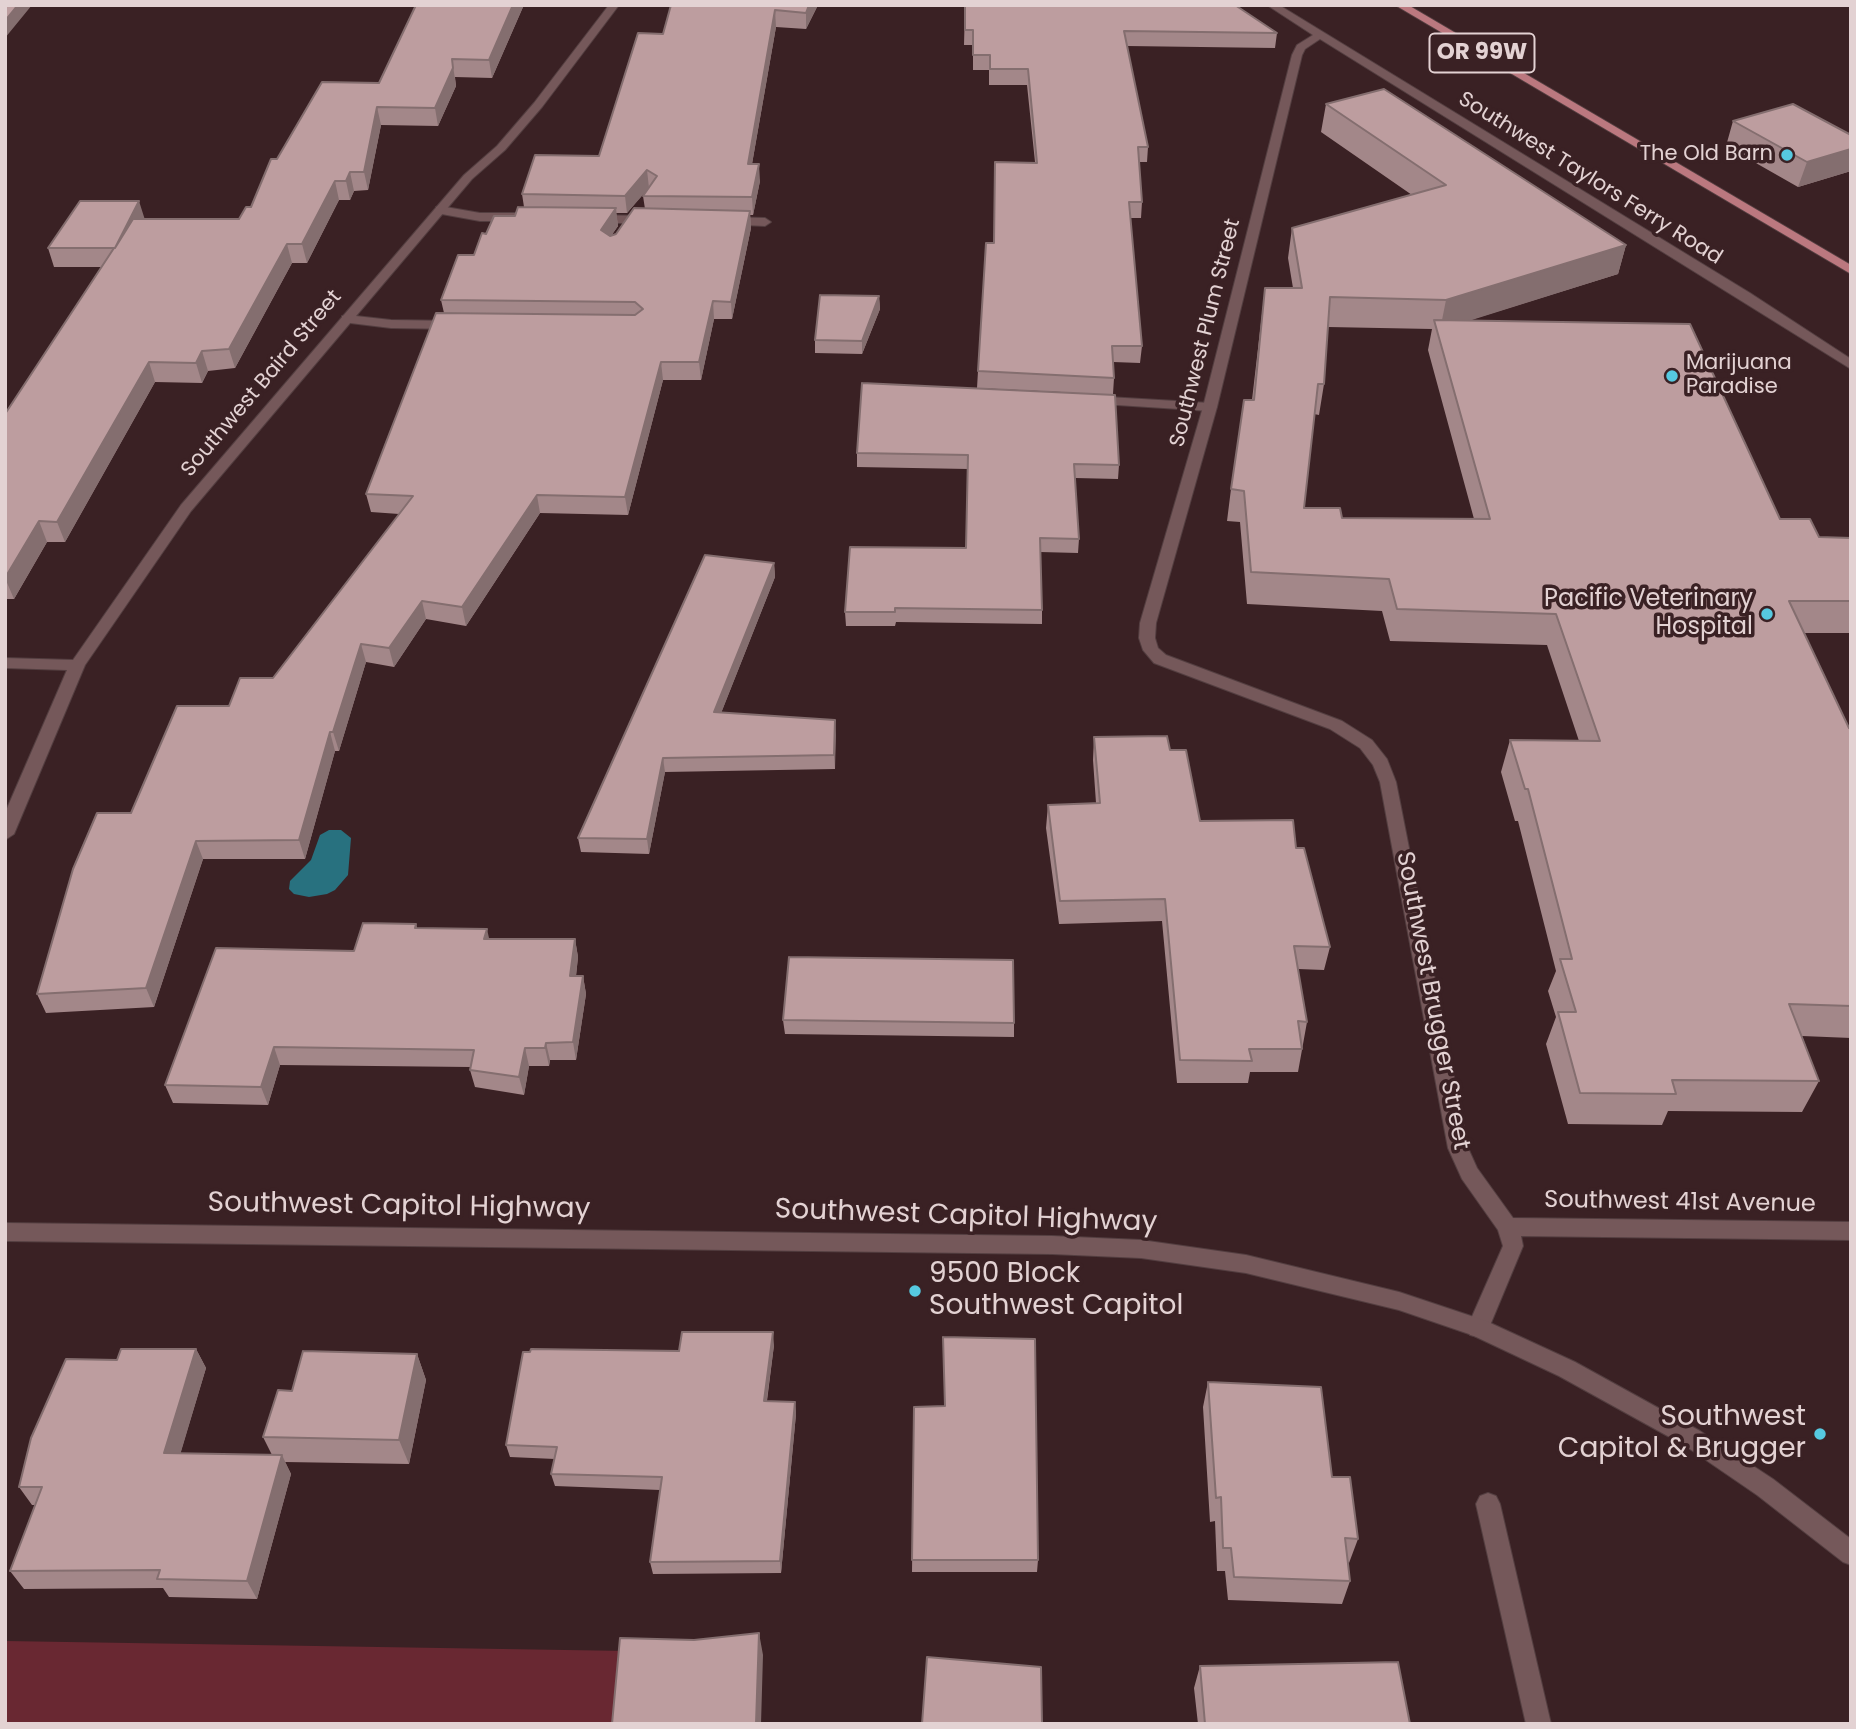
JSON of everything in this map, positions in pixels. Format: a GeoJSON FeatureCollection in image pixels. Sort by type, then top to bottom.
{"type":"FeatureCollection","features":[{"type":"Feature","properties":{"kind":"main road","name":"OR 99W"},"geometry":{"type":"LineString","coordinates":[[1400,5],[1851,270]]}},
{"type":"Feature","properties":{"kind":"street","name":"Southwest Baird Street"},"geometry":{"type":"LineString","coordinates":[[5,834],[77,665],[187,508],[468,177],[501,148],[614,5]]}},
{"type":"Feature","properties":{"kind":"street","name":"Southwest Taylors Ferry Road"},"geometry":{"type":"LineString","coordinates":[[1272,5],[1746,296],[1851,365]]}},
{"type":"Feature","properties":{"kind":"street","name":"Southwest Plum Street"},"geometry":{"type":"LineString","coordinates":[[1320,35],[1301,47],[1297,55],[1210,407],[1148,623],[1147,638],[1151,650],[1160,659],[1336,725],[1366,744]]}},
{"type":"Feature","properties":{"kind":"street"},"geometry":{"type":"LineString","coordinates":[[629,224],[644,203]]}},
{"type":"Feature","properties":{"kind":"street"},"geometry":{"type":"LineString","coordinates":[[440,210],[480,217],[536,218]]}},
{"type":"Feature","properties":{"kind":"street"},"geometry":{"type":"LineString","coordinates":[[577,219],[629,224],[666,220]]}},
{"type":"Feature","properties":{"kind":"street"},"geometry":{"type":"LineString","coordinates":[[709,221],[765,222]]}},
{"type":"Feature","properties":{"kind":"street"},"geometry":{"type":"LineString","coordinates":[[347,319],[391,324],[474,325]]}},
{"type":"Feature","properties":{"kind":"street"},"geometry":{"type":"LineString","coordinates":[[1076,399],[1210,407]]}},
{"type":"Feature","properties":{"kind":"street"},"geometry":{"type":"LineString","coordinates":[[5,663],[77,665]]}},
{"type":"Feature","properties":{"kind":"street","name":"Southwest Brugger Street"},"geometry":{"type":"LineString","coordinates":[[1366,744],[1381,763],[1388,782],[1458,1148],[1469,1173],[1508,1227]]}},
{"type":"Feature","properties":{"kind":"street"},"geometry":{"type":"LineString","coordinates":[[1478,1328],[1513,1246],[1508,1227]]}},
{"type":"Feature","properties":{"kind":"street","name":"Southwest 41st Avenue"},"geometry":{"type":"LineString","coordinates":[[1508,1227],[1851,1231]]}},
{"type":"Feature","properties":{"kind":"street","name":"Southwest Capitol Highway"},"geometry":{"type":"LineString","coordinates":[[5,1232],[930,1243],[1141,1249],[1292,1273],[1399,1301],[1478,1328],[1567,1369],[1692,1438],[1765,1487],[1851,1554]]}},
{"type":"Feature","properties":{"kind":"street"},"geometry":{"type":"LineString","coordinates":[[1488,1504],[1539,1724]]}},
{"type":"Feature","properties":{"kind":"shaded area"},"geometry":{"type":"Polygon","coordinates":[[[5,1641],[628,1651],[618,1724],[5,1724],[5,1641]]]}},
{"type":"Feature","properties":{"kind":"water"},"geometry":{"type":"Polygon","coordinates":[[[329,830],[341,830],[351,838],[348,875],[335,890],[327,894],[309,897],[294,894],[289,889],[290,881],[311,860],[320,835],[329,830]]]}},
{"type":"Feature","properties":{"kind":"building"},"geometry":{"type":"Polygon","coordinates":[[[5,5],[18,5],[5,21],[5,5]]]}},
{"type":"Feature","properties":{"kind":"building"},"geometry":{"type":"Polygon","coordinates":[[[416,5],[513,5],[489,60],[452,59],[453,68],[435,108],[377,107],[364,172],[350,172],[346,181],[335,181],[302,244],[287,244],[229,349],[202,351],[196,363],[149,362],[57,522],[39,521],[5,578],[5,414],[114,248],[48,248],[80,201],[139,201],[115,248],[133,219],[239,219],[246,207],[251,207],[271,159],[277,159],[322,82],[379,83],[416,5]]]}},
{"type":"Feature","properties":{"kind":"building"},"geometry":{"type":"Polygon","coordinates":[[[671,5],[809,5],[806,13],[775,10],[748,164],[759,164],[752,197],[643,196],[657,176],[647,170],[625,196],[522,194],[535,155],[599,156],[638,33],[663,34],[671,5]]]}},
{"type":"Feature","properties":{"kind":"building"},"geometry":{"type":"Polygon","coordinates":[[[965,5],[1235,5],[1277,33],[1124,31],[1148,147],[1138,147],[1142,202],[1129,202],[1142,346],[1112,346],[1114,378],[978,371],[986,243],[994,243],[995,162],[1037,163],[1028,69],[990,69],[990,55],[973,55],[973,30],[965,30],[965,5]]]}},
{"type":"Feature","properties":{"kind":"building"},"geometry":{"type":"Polygon","coordinates":[[[1384,89],[1626,245],[1446,300],[1330,297],[1324,384],[1318,384],[1304,508],[1340,508],[1342,518],[1490,519],[1434,320],[1690,324],[1780,519],[1810,519],[1819,537],[1851,538],[1851,601],[1789,601],[1851,728],[1851,1006],[1789,1004],[1819,1081],[1672,1080],[1676,1094],[1580,1093],[1558,1012],[1576,1012],[1560,959],[1572,959],[1528,789],[1525,789],[1510,740],[1600,741],[1556,614],[1397,609],[1389,579],[1251,572],[1244,491],[1231,489],[1244,400],[1254,400],[1265,288],[1302,288],[1292,228],[1446,185],[1326,104],[1384,89]]]}},
{"type":"Feature","properties":{"kind":"building"},"geometry":{"type":"Polygon","coordinates":[[[1793,104],[1851,135],[1851,149],[1807,162],[1733,121],[1793,104]]]}},
{"type":"Feature","properties":{"kind":"building"},"geometry":{"type":"Polygon","coordinates":[[[518,207],[616,208],[601,230],[610,236],[616,234],[634,208],[750,211],[731,302],[713,301],[699,362],[661,362],[625,497],[537,495],[462,607],[422,601],[389,648],[361,644],[333,732],[330,732],[299,840],[196,841],[146,988],[37,994],[73,869],[97,813],[131,813],[177,706],[229,706],[240,678],[273,678],[413,496],[366,494],[436,313],[635,315],[643,309],[635,302],[441,300],[458,255],[474,255],[482,233],[486,234],[494,216],[515,216],[518,207]]]}},
{"type":"Feature","properties":{"kind":"building"},"geometry":{"type":"Polygon","coordinates":[[[820,295],[879,296],[862,341],[815,340],[820,295]]]}},
{"type":"Feature","properties":{"kind":"building"},"geometry":{"type":"Polygon","coordinates":[[[862,383],[1115,395],[1119,465],[1074,464],[1079,539],[1040,538],[1042,610],[895,608],[895,612],[845,612],[850,547],[966,548],[968,455],[857,453],[862,383]]]}},
{"type":"Feature","properties":{"kind":"building"},"geometry":{"type":"Polygon","coordinates":[[[705,555],[774,563],[714,712],[835,720],[834,755],[663,758],[647,839],[578,838],[705,555]]]}},
{"type":"Feature","properties":{"kind":"building"},"geometry":{"type":"Polygon","coordinates":[[[1167,736],[1170,750],[1186,750],[1200,821],[1293,820],[1296,848],[1304,848],[1330,947],[1294,946],[1307,1022],[1298,1021],[1302,1049],[1249,1049],[1252,1061],[1180,1060],[1165,899],[1060,901],[1048,805],[1100,803],[1094,737],[1167,736]]]}},
{"type":"Feature","properties":{"kind":"building"},"geometry":{"type":"Polygon","coordinates":[[[363,923],[416,924],[415,928],[487,929],[484,939],[575,939],[570,976],[583,976],[573,1042],[546,1043],[545,1048],[525,1048],[519,1077],[470,1070],[474,1050],[274,1047],[261,1087],[165,1085],[216,948],[354,951],[363,923]]]}},
{"type":"Feature","properties":{"kind":"building"},"geometry":{"type":"Polygon","coordinates":[[[789,957],[1013,960],[1014,1023],[783,1020],[789,957]]]}},
{"type":"Feature","properties":{"kind":"building"},"geometry":{"type":"Polygon","coordinates":[[[682,1332],[773,1332],[764,1401],[795,1402],[780,1561],[650,1562],[662,1477],[551,1474],[557,1447],[506,1445],[523,1352],[530,1352],[531,1349],[679,1351],[682,1332]]]}},
{"type":"Feature","properties":{"kind":"building"},"geometry":{"type":"Polygon","coordinates":[[[943,1337],[1035,1339],[1038,1560],[912,1560],[914,1407],[945,1406],[943,1337]]]}},
{"type":"Feature","properties":{"kind":"building"},"geometry":{"type":"Polygon","coordinates":[[[121,1349],[196,1349],[164,1453],[282,1455],[247,1581],[157,1579],[160,1570],[10,1571],[42,1487],[19,1487],[31,1438],[66,1359],[117,1360],[121,1349]]]}},
{"type":"Feature","properties":{"kind":"building"},"geometry":{"type":"Polygon","coordinates":[[[303,1351],[417,1354],[399,1440],[263,1437],[278,1390],[292,1391],[303,1351]]]}},
{"type":"Feature","properties":{"kind":"building"},"geometry":{"type":"Polygon","coordinates":[[[1208,1382],[1321,1387],[1332,1477],[1350,1477],[1358,1539],[1345,1538],[1350,1581],[1234,1577],[1231,1548],[1223,1548],[1221,1497],[1216,1498],[1208,1382]]]}},
{"type":"Feature","properties":{"kind":"building"},"geometry":{"type":"Polygon","coordinates":[[[759,1633],[756,1724],[612,1724],[620,1638],[694,1640],[759,1633]]]}},
{"type":"Feature","properties":{"kind":"building"},"geometry":{"type":"Polygon","coordinates":[[[927,1657],[1041,1667],[1042,1724],[922,1724],[927,1657]]]}},
{"type":"Feature","properties":{"kind":"building"},"geometry":{"type":"Polygon","coordinates":[[[1398,1662],[1410,1724],[1205,1724],[1200,1666],[1398,1662]]]}},
{"type":"Feature","properties":{"kind":"place","name":"The Old Barn"},"geometry":{"type":"Point","coordinates":[1787,155]}},
{"type":"Feature","properties":{"kind":"place","name":"Marijuana Paradise"},"geometry":{"type":"Point","coordinates":[1672,376]}},
{"type":"Feature","properties":{"kind":"place","name":"Pacific Veterinary Hospital"},"geometry":{"type":"Point","coordinates":[1767,614]}},
{"type":"Feature","properties":{"kind":"place","name":"9500 Block Southwest Capitol"},"geometry":{"type":"Point","coordinates":[915,1291]}},
{"type":"Feature","properties":{"kind":"place","name":"Southwest Capitol & Brugger"},"geometry":{"type":"Point","coordinates":[1820,1434]}}]}
